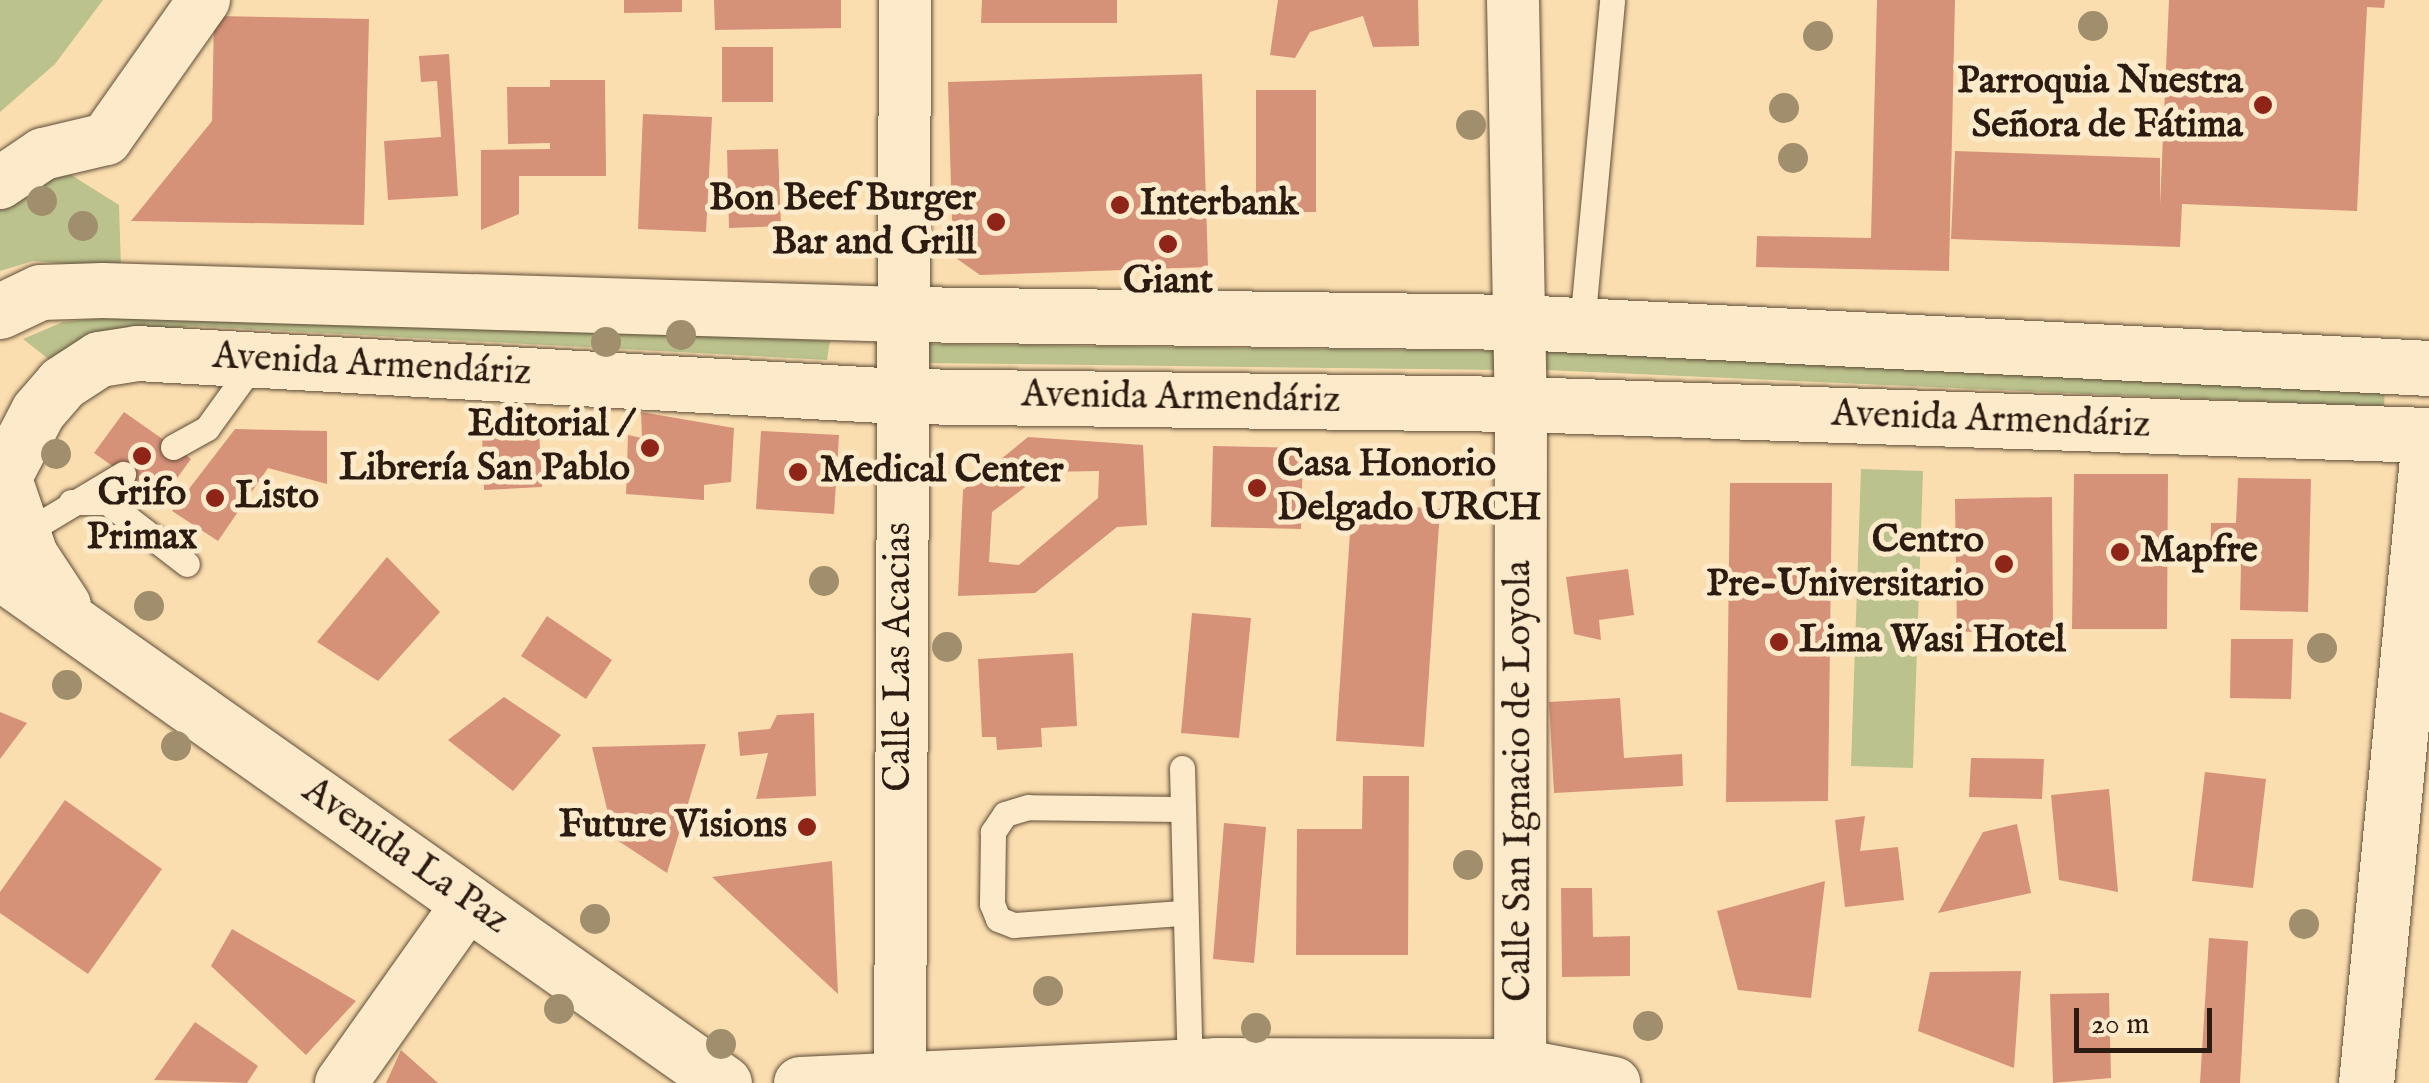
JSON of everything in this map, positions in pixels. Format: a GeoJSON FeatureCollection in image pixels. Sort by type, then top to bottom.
{"type":"FeatureCollection","features":[{"type":"Feature","properties":{"kind":"main road","name":"Avenida Armendáriz"},"geometry":{"type":"LineString","coordinates":[[0,311],[40,292],[102,290],[902,314],[1518,322],[2429,368]]}},
{"type":"Feature","properties":{"kind":"main road","name":"Avenida Armendáriz"},"geometry":{"type":"LineString","coordinates":[[6,454],[62,382],[116,354],[900,396],[1521,404],[2429,436]]}},
{"type":"Feature","properties":{"kind":"main road"},"geometry":{"type":"LineString","coordinates":[[2366,1083],[2429,436]]}},
{"type":"Feature","properties":{"kind":"main road","name":"Avenida La Paz"},"geometry":{"type":"LineString","coordinates":[[6,454],[10,553],[41,574],[85,630],[724,1083]]}},
{"type":"Feature","properties":{"kind":"street"},"geometry":{"type":"LineString","coordinates":[[0,183],[44,154],[106,139],[204,0]]}},
{"type":"Feature","properties":{"kind":"street","name":"Calle Las Acacias"},"geometry":{"type":"LineString","coordinates":[[900,1074],[900,396],[905,0]]}},
{"type":"Feature","properties":{"kind":"street","name":"Calle San Ignacio de Loyola"},"geometry":{"type":"LineString","coordinates":[[1513,0],[1521,404],[1520,1074]]}},
{"type":"Feature","properties":{"kind":"street"},"geometry":{"type":"LineString","coordinates":[[341,1083],[469,902]]}},
{"type":"Feature","properties":{"kind":"street"},"geometry":{"type":"LineString","coordinates":[[800,1083],[900,1074],[1190,1065],[1520,1074],[1614,1083]]}},
{"type":"Feature","properties":{"kind":"lane"},"geometry":{"type":"LineString","coordinates":[[1582,325],[1612,0]]}},
{"type":"Feature","properties":{"kind":"lane"},"geometry":{"type":"LineString","coordinates":[[173,446],[207,428],[258,359]]}},
{"type":"Feature","properties":{"kind":"lane"},"geometry":{"type":"LineString","coordinates":[[10,553],[71,502],[123,474]]}},
{"type":"Feature","properties":{"kind":"lane"},"geometry":{"type":"LineString","coordinates":[[71,502],[107,502],[187,564]]}},
{"type":"Feature","properties":{"kind":"lane"},"geometry":{"type":"LineString","coordinates":[[1182,768],[1190,1065]]}},
{"type":"Feature","properties":{"kind":"lane"},"geometry":{"type":"LineString","coordinates":[[1181,809],[1028,807],[1006,814],[993,832],[992,904],[998,919],[1014,925],[1184,913]]}},
{"type":"Feature","properties":{"kind":"green space"},"geometry":{"type":"Polygon","coordinates":[[[0,0],[103,0],[55,64],[0,112],[0,0]]]}},
{"type":"Feature","properties":{"kind":"green space"},"geometry":{"type":"Polygon","coordinates":[[[68,173],[119,205],[121,268],[33,261],[0,271],[0,201],[15,186],[68,173]]]}},
{"type":"Feature","properties":{"kind":"green space"},"geometry":{"type":"Polygon","coordinates":[[[214,307],[830,341],[827,360],[193,326],[98,335],[51,361],[23,339],[63,322],[214,307]]]}},
{"type":"Feature","properties":{"kind":"green space"},"geometry":{"type":"Polygon","coordinates":[[[925,344],[1505,351],[1505,370],[925,363],[925,344]]]}},
{"type":"Feature","properties":{"kind":"green space"},"geometry":{"type":"Polygon","coordinates":[[[1547,349],[2385,387],[2384,407],[1546,370],[1547,349]]]}},
{"type":"Feature","properties":{"kind":"green space"},"geometry":{"type":"Polygon","coordinates":[[[1861,469],[1923,471],[1913,768],[1851,766],[1861,469]]]}},
{"type":"Feature","properties":{"kind":"building"},"geometry":{"type":"Polygon","coordinates":[[[624,0],[682,0],[682,12],[624,13],[624,0]]]}},
{"type":"Feature","properties":{"kind":"building"},"geometry":{"type":"Polygon","coordinates":[[[714,0],[841,0],[841,28],[715,30],[714,0]]]}},
{"type":"Feature","properties":{"kind":"building"},"geometry":{"type":"Polygon","coordinates":[[[982,0],[1117,0],[1117,23],[981,23],[982,0]]]}},
{"type":"Feature","properties":{"kind":"building"},"geometry":{"type":"Polygon","coordinates":[[[1278,0],[1418,0],[1419,46],[1373,47],[1363,16],[1310,32],[1295,58],[1270,55],[1278,0]]]}},
{"type":"Feature","properties":{"kind":"building"},"geometry":{"type":"Polygon","coordinates":[[[1877,0],[1955,0],[1949,271],[1756,267],[1757,236],[1871,238],[1877,0]]]}},
{"type":"Feature","properties":{"kind":"building","name":"Parroquia Nuestra Señora de Fátima"},"geometry":{"type":"Polygon","coordinates":[[[2169,0],[2385,0],[2384,8],[2367,7],[2357,211],[2182,204],[2180,247],[1951,239],[1955,151],[2160,158],[2160,205],[2169,0]]]}},
{"type":"Feature","properties":{"kind":"building"},"geometry":{"type":"Polygon","coordinates":[[[214,16],[369,19],[364,225],[131,221],[212,121],[214,16]]]}},
{"type":"Feature","properties":{"kind":"building"},"geometry":{"type":"Polygon","coordinates":[[[722,47],[773,47],[773,102],[722,102],[722,47]]]}},
{"type":"Feature","properties":{"kind":"building"},"geometry":{"type":"Polygon","coordinates":[[[449,54],[458,196],[388,200],[384,141],[441,137],[437,81],[421,82],[419,56],[449,54]]]}},
{"type":"Feature","properties":{"kind":"building"},"geometry":{"type":"Polygon","coordinates":[[[1202,74],[1208,267],[980,275],[953,256],[948,82],[1202,74]]]}},
{"type":"Feature","properties":{"kind":"building"},"geometry":{"type":"Polygon","coordinates":[[[550,80],[605,80],[606,176],[519,176],[519,214],[481,230],[481,150],[550,149],[550,143],[508,144],[507,87],[550,87],[550,80]]]}},
{"type":"Feature","properties":{"kind":"building"},"geometry":{"type":"Polygon","coordinates":[[[1256,90],[1316,90],[1316,212],[1256,212],[1256,90]]]}},
{"type":"Feature","properties":{"kind":"building"},"geometry":{"type":"Polygon","coordinates":[[[643,114],[712,117],[706,232],[638,229],[643,114]]]}},
{"type":"Feature","properties":{"kind":"building"},"geometry":{"type":"Polygon","coordinates":[[[778,149],[781,226],[729,228],[727,150],[778,149]]]}},
{"type":"Feature","properties":{"kind":"building","name":"Grifo Primax"},"geometry":{"type":"Polygon","coordinates":[[[124,412],[191,459],[161,500],[94,453],[124,412]]]}},
{"type":"Feature","properties":{"kind":"building"},"geometry":{"type":"Polygon","coordinates":[[[641,412],[734,428],[731,482],[704,485],[704,500],[626,494],[628,435],[642,438],[641,412]]]}},
{"type":"Feature","properties":{"kind":"building","name":"Listo"},"geometry":{"type":"Polygon","coordinates":[[[235,429],[327,431],[327,484],[268,468],[218,541],[172,511],[235,429]]]}},
{"type":"Feature","properties":{"kind":"building"},"geometry":{"type":"Polygon","coordinates":[[[539,430],[542,487],[484,490],[482,433],[539,430]]]}},
{"type":"Feature","properties":{"kind":"building","name":"Medical Center"},"geometry":{"type":"Polygon","coordinates":[[[761,431],[839,435],[834,514],[756,509],[761,431]]]}},
{"type":"Feature","properties":{"kind":"building"},"geometry":{"type":"Polygon","coordinates":[[[1028,437],[1143,445],[1147,525],[1117,527],[1035,593],[958,596],[963,490],[1028,437]],[[1099,471],[1045,472],[992,512],[989,562],[1019,565],[1098,498],[1099,471]]]}},
{"type":"Feature","properties":{"kind":"building","name":"Casa Honorio Delgado URCH"},"geometry":{"type":"Polygon","coordinates":[[[1213,446],[1303,448],[1301,529],[1211,527],[1213,446]]]}},
{"type":"Feature","properties":{"kind":"building","name":"Mapfre"},"geometry":{"type":"Polygon","coordinates":[[[2074,474],[2168,474],[2167,629],[2072,629],[2074,474]]]}},
{"type":"Feature","properties":{"kind":"building"},"geometry":{"type":"Polygon","coordinates":[[[2238,478],[2311,479],[2308,612],[2240,610],[2241,565],[2210,564],[2211,523],[2236,523],[2238,478]]]}},
{"type":"Feature","properties":{"kind":"building","name":"Lima Wasi Hotel"},"geometry":{"type":"Polygon","coordinates":[[[1730,483],[1832,483],[1828,801],[1726,802],[1730,483]]]}},
{"type":"Feature","properties":{"kind":"building","name":"Centro Pre-Universitario"},"geometry":{"type":"Polygon","coordinates":[[[2052,497],[2053,630],[1957,632],[1955,499],[2052,497]]]}},
{"type":"Feature","properties":{"kind":"building"},"geometry":{"type":"Polygon","coordinates":[[[1352,503],[1440,509],[1424,747],[1336,741],[1352,503]]]}},
{"type":"Feature","properties":{"kind":"building"},"geometry":{"type":"Polygon","coordinates":[[[387,557],[440,612],[378,681],[317,642],[387,557]]]}},
{"type":"Feature","properties":{"kind":"building"},"geometry":{"type":"Polygon","coordinates":[[[1628,569],[1634,615],[1599,620],[1601,640],[1574,634],[1566,577],[1628,569]]]}},
{"type":"Feature","properties":{"kind":"building"},"geometry":{"type":"Polygon","coordinates":[[[1192,613],[1251,618],[1239,738],[1181,733],[1192,613]]]}},
{"type":"Feature","properties":{"kind":"building"},"geometry":{"type":"Polygon","coordinates":[[[547,616],[612,660],[586,699],[521,656],[547,616]]]}},
{"type":"Feature","properties":{"kind":"building"},"geometry":{"type":"Polygon","coordinates":[[[2231,639],[2293,639],[2291,699],[2230,698],[2231,639]]]}},
{"type":"Feature","properties":{"kind":"building"},"geometry":{"type":"Polygon","coordinates":[[[1073,653],[1077,726],[1041,728],[1042,747],[997,750],[996,737],[982,737],[978,659],[1073,653]]]}},
{"type":"Feature","properties":{"kind":"building"},"geometry":{"type":"Polygon","coordinates":[[[504,697],[561,735],[513,791],[448,740],[504,697]]]}},
{"type":"Feature","properties":{"kind":"building"},"geometry":{"type":"Polygon","coordinates":[[[1620,698],[1624,758],[1682,754],[1683,786],[1554,793],[1549,702],[1620,698]]]}},
{"type":"Feature","properties":{"kind":"building"},"geometry":{"type":"Polygon","coordinates":[[[0,712],[27,723],[0,759],[0,712]]]}},
{"type":"Feature","properties":{"kind":"building"},"geometry":{"type":"Polygon","coordinates":[[[814,713],[816,796],[756,799],[768,753],[740,756],[738,732],[770,729],[777,715],[814,713]]]}},
{"type":"Feature","properties":{"kind":"building"},"geometry":{"type":"Polygon","coordinates":[[[706,744],[667,873],[614,838],[592,747],[706,744]]]}},
{"type":"Feature","properties":{"kind":"building"},"geometry":{"type":"Polygon","coordinates":[[[1971,758],[2044,759],[2042,799],[1969,797],[1971,758]]]}},
{"type":"Feature","properties":{"kind":"building"},"geometry":{"type":"Polygon","coordinates":[[[2205,772],[2266,779],[2253,888],[2192,881],[2205,772]]]}},
{"type":"Feature","properties":{"kind":"building"},"geometry":{"type":"Polygon","coordinates":[[[1363,776],[1409,776],[1408,955],[1296,955],[1297,829],[1362,829],[1363,776]]]}},
{"type":"Feature","properties":{"kind":"building"},"geometry":{"type":"Polygon","coordinates":[[[2109,789],[2118,892],[2059,880],[2051,795],[2109,789]]]}},
{"type":"Feature","properties":{"kind":"building"},"geometry":{"type":"Polygon","coordinates":[[[65,800],[162,869],[88,974],[0,913],[0,892],[65,800]]]}},
{"type":"Feature","properties":{"kind":"building"},"geometry":{"type":"Polygon","coordinates":[[[1865,816],[1860,851],[1898,847],[1904,900],[1845,907],[1835,820],[1865,816]]]}},
{"type":"Feature","properties":{"kind":"building"},"geometry":{"type":"Polygon","coordinates":[[[1224,823],[1266,827],[1254,963],[1213,959],[1224,823]]]}},
{"type":"Feature","properties":{"kind":"building"},"geometry":{"type":"Polygon","coordinates":[[[2017,824],[2031,893],[1938,913],[1983,832],[2017,824]]]}},
{"type":"Feature","properties":{"kind":"building"},"geometry":{"type":"Polygon","coordinates":[[[832,861],[838,994],[712,877],[832,861]]]}},
{"type":"Feature","properties":{"kind":"building"},"geometry":{"type":"Polygon","coordinates":[[[1825,881],[1811,998],[1738,990],[1717,911],[1825,881]]]}},
{"type":"Feature","properties":{"kind":"building"},"geometry":{"type":"Polygon","coordinates":[[[1561,888],[1592,888],[1593,937],[1630,936],[1630,976],[1562,977],[1561,888]]]}},
{"type":"Feature","properties":{"kind":"building"},"geometry":{"type":"Polygon","coordinates":[[[232,929],[356,1001],[306,1055],[211,966],[232,929]]]}},
{"type":"Feature","properties":{"kind":"building"},"geometry":{"type":"Polygon","coordinates":[[[2209,938],[2248,941],[2240,1083],[2200,1083],[2209,938]]]}},
{"type":"Feature","properties":{"kind":"building"},"geometry":{"type":"Polygon","coordinates":[[[2021,971],[2014,1068],[1918,1031],[1930,972],[2021,971]]]}},
{"type":"Feature","properties":{"kind":"building"},"geometry":{"type":"Polygon","coordinates":[[[2109,993],[2111,1078],[2053,1083],[2050,994],[2109,993]]]}},
{"type":"Feature","properties":{"kind":"building"},"geometry":{"type":"Polygon","coordinates":[[[195,1022],[258,1066],[247,1083],[154,1080],[195,1022]]]}},
{"type":"Feature","properties":{"kind":"building"},"geometry":{"type":"Polygon","coordinates":[[[401,1050],[438,1083],[386,1083],[401,1050]]]}},
{"type":"Feature","properties":{"kind":"place","name":"Parroquia Nuestra Señora de Fátima"},"geometry":{"type":"Point","coordinates":[2263,105]}},
{"type":"Feature","properties":{"kind":"place","name":"Interbank"},"geometry":{"type":"Point","coordinates":[1120,205]}},
{"type":"Feature","properties":{"kind":"place","name":"Bon Beef Burger Bar and Grill"},"geometry":{"type":"Point","coordinates":[996,222]}},
{"type":"Feature","properties":{"kind":"place","name":"Giant"},"geometry":{"type":"Point","coordinates":[1168,244]}},
{"type":"Feature","properties":{"kind":"place","name":"Editorial / Librería San Pablo"},"geometry":{"type":"Point","coordinates":[650,448]}},
{"type":"Feature","properties":{"kind":"place","name":"Grifo Primax"},"geometry":{"type":"Point","coordinates":[142,456]}},
{"type":"Feature","properties":{"kind":"place","name":"Medical Center"},"geometry":{"type":"Point","coordinates":[798,472]}},
{"type":"Feature","properties":{"kind":"place","name":"Casa Honorio Delgado URCH"},"geometry":{"type":"Point","coordinates":[1257,488]}},
{"type":"Feature","properties":{"kind":"place","name":"Listo"},"geometry":{"type":"Point","coordinates":[215,498]}},
{"type":"Feature","properties":{"kind":"place","name":"Mapfre"},"geometry":{"type":"Point","coordinates":[2120,552]}},
{"type":"Feature","properties":{"kind":"place","name":"Centro Pre-Universitario"},"geometry":{"type":"Point","coordinates":[2004,564]}},
{"type":"Feature","properties":{"kind":"place","name":"Lima Wasi Hotel"},"geometry":{"type":"Point","coordinates":[1779,642]}},
{"type":"Feature","properties":{"kind":"place","name":"Future Visions"},"geometry":{"type":"Point","coordinates":[807,827]}}]}
